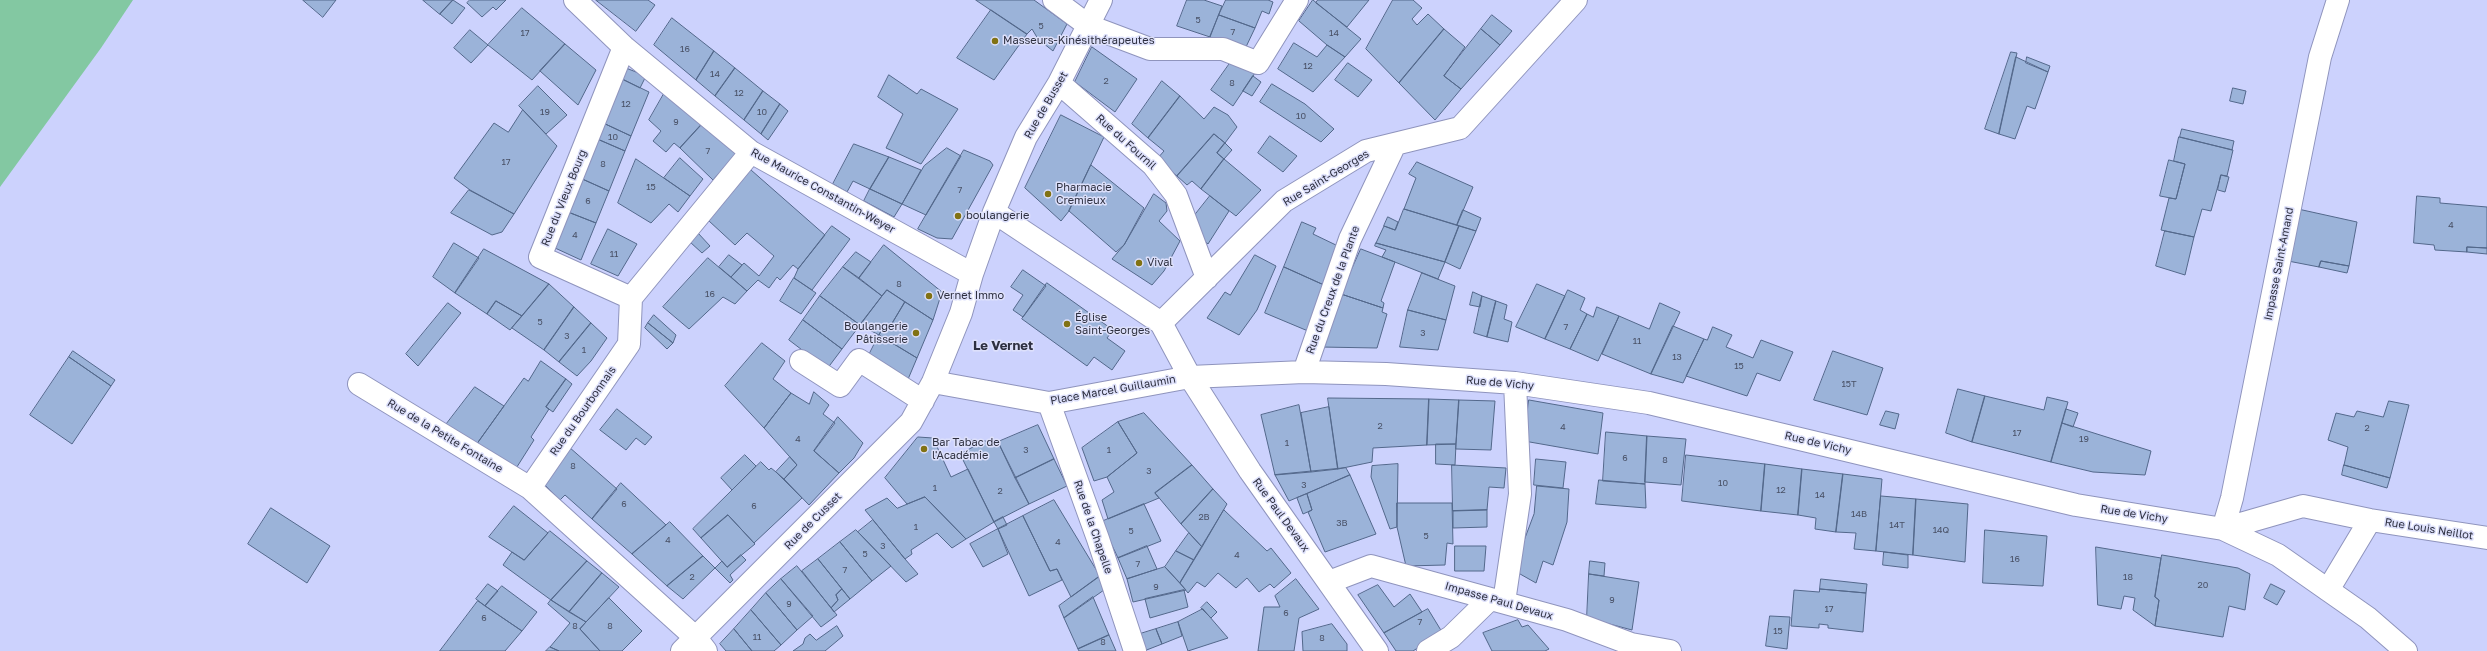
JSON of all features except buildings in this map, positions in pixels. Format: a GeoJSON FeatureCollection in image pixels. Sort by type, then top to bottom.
{"type":"FeatureCollection","features":[{"type":"Feature","properties":{"kind":"street","name":"Rue Maurice Constantin-Weyer"},"geometry":{"type":"LineString","coordinates":[[575,0],[624,48],[751,152],[972,274]]}},
{"type":"Feature","properties":{"kind":"street"},"geometry":{"type":"LineString","coordinates":[[1054,0],[1089,26],[1150,49],[1223,49],[1258,63],[1297,0]]}},
{"type":"Feature","properties":{"kind":"street","name":"Rue de Busset"},"geometry":{"type":"LineString","coordinates":[[994,212],[1026,137],[1059,83],[1101,0]]}},
{"type":"Feature","properties":{"kind":"street","name":"Rue Saint-Georges"},"geometry":{"type":"LineString","coordinates":[[1161,323],[1284,201],[1366,151],[1460,128],[1576,0]]}},
{"type":"Feature","properties":{"kind":"street","name":"Impasse Saint-Amand"},"geometry":{"type":"LineString","coordinates":[[2223,529],[2232,498],[2320,57],[2338,0]]}},
{"type":"Feature","properties":{"kind":"street","name":"Rue du Vieux Bourg"},"geometry":{"type":"LineString","coordinates":[[624,48],[540,257],[631,298]]}},
{"type":"Feature","properties":{"kind":"street","name":"Rue du Fournil"},"geometry":{"type":"LineString","coordinates":[[1059,83],[1153,165],[1176,195],[1207,278]]}},
{"type":"Feature","properties":{"kind":"street","name":"Rue du Creux de la Plante"},"geometry":{"type":"LineString","coordinates":[[1304,372],[1350,239],[1395,144]]}},
{"type":"Feature","properties":{"kind":"street"},"geometry":{"type":"LineString","coordinates":[[631,298],[751,152]]}},
{"type":"Feature","properties":{"kind":"street"},"geometry":{"type":"LineString","coordinates":[[933,382],[961,313],[972,274],[994,212]]}},
{"type":"Feature","properties":{"kind":"street","name":"Place Marcel Guillaumin"},"geometry":{"type":"LineString","coordinates":[[933,382],[1049,403],[1190,377],[1161,323],[994,212]]}},
{"type":"Feature","properties":{"kind":"street","name":"Rue du Bourbonnais"},"geometry":{"type":"LineString","coordinates":[[530,488],[629,344],[631,298]]}},
{"type":"Feature","properties":{"kind":"street"},"geometry":{"type":"LineString","coordinates":[[801,361],[840,386],[859,360],[923,401]]}},
{"type":"Feature","properties":{"kind":"street","name":"Rue de Vichy"},"geometry":{"type":"LineString","coordinates":[[1190,377],[1304,372],[1386,374],[1515,383],[1649,403],[2076,505],[2223,529],[2278,555],[2368,618],[2406,651]]}},
{"type":"Feature","properties":{"kind":"street","name":"Rue Paul Devaux"},"geometry":{"type":"LineString","coordinates":[[1190,377],[1250,471],[1377,651]]}},
{"type":"Feature","properties":{"kind":"street","name":"Rue de Cusset"},"geometry":{"type":"LineString","coordinates":[[695,647],[911,422],[933,382]]}},
{"type":"Feature","properties":{"kind":"street"},"geometry":{"type":"LineString","coordinates":[[1428,651],[1451,637],[1497,600],[1520,494],[1515,383]]}},
{"type":"Feature","properties":{"kind":"street","name":"Rue de la Petite Fontaine"},"geometry":{"type":"LineString","coordinates":[[359,384],[530,488]]}},
{"type":"Feature","properties":{"kind":"street","name":"Rue de la Chapelle"},"geometry":{"type":"LineString","coordinates":[[1049,403],[1098,539],[1135,651]]}},
{"type":"Feature","properties":{"kind":"street"},"geometry":{"type":"LineString","coordinates":[[530,488],[695,647]]}},
{"type":"Feature","properties":{"kind":"street","name":"Rue Louis Neillot"},"geometry":{"type":"LineString","coordinates":[[2223,529],[2303,506],[2370,520],[2487,538]]}},
{"type":"Feature","properties":{"kind":"street","name":"Rue Louis Neillot"},"geometry":{"type":"LineString","coordinates":[[2328,590],[2370,520]]}},
{"type":"Feature","properties":{"kind":"street","name":"Impasse Paul Devaux"},"geometry":{"type":"LineString","coordinates":[[1329,582],[1371,566],[1567,620],[1627,648],[1670,651]]}},
{"type":"Feature","properties":{"kind":"green space"},"geometry":{"type":"Polygon","coordinates":[[[0,0],[133,0],[101,48],[0,187],[0,0]]]}},
{"type":"Feature","properties":{"kind":"place","name":"Masseurs-Kinésithérapeutes"},"geometry":{"type":"Point","coordinates":[995,41]}},
{"type":"Feature","properties":{"kind":"place","name":"Pharmacie Cremieux"},"geometry":{"type":"Point","coordinates":[1048,194]}},
{"type":"Feature","properties":{"kind":"place","name":"boulangerie"},"geometry":{"type":"Point","coordinates":[958,216]}},
{"type":"Feature","properties":{"kind":"place","name":"Vival"},"geometry":{"type":"Point","coordinates":[1139,263]}},
{"type":"Feature","properties":{"kind":"place","name":"Vernet Immo"},"geometry":{"type":"Point","coordinates":[929,296]}},
{"type":"Feature","properties":{"kind":"place","name":"Église Saint-Georges"},"geometry":{"type":"Point","coordinates":[1067,324]}},
{"type":"Feature","properties":{"kind":"place","name":"Boulangerie Pâtisserie"},"geometry":{"type":"Point","coordinates":[916,333]}},
{"type":"Feature","properties":{"kind":"place","name":"Bar Tabac de l'Académie"},"geometry":{"type":"Point","coordinates":[924,449]}},
{"type":"Feature","properties":{"kind":"district","name":"Le Vernet"},"geometry":{"type":"Point","coordinates":[1003,346]}}]}
